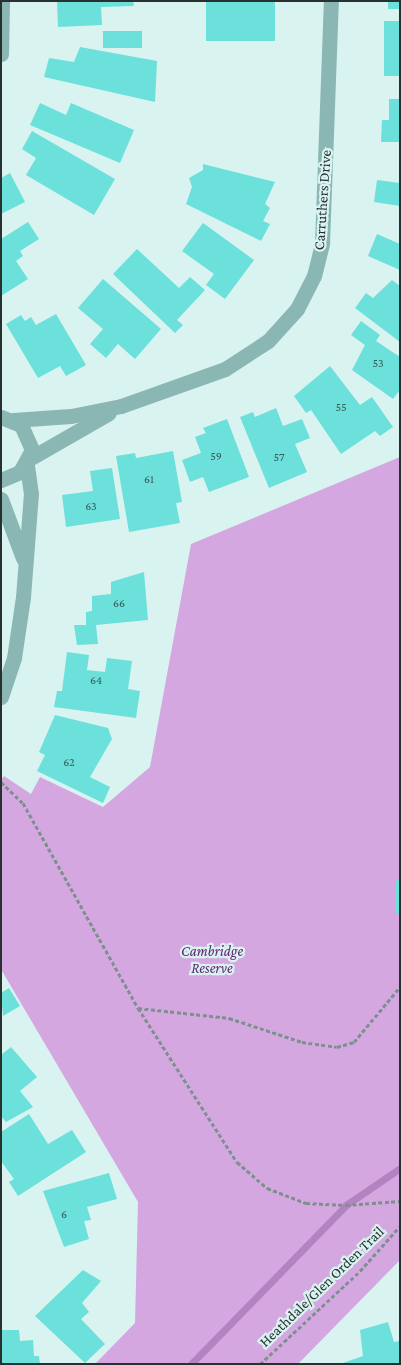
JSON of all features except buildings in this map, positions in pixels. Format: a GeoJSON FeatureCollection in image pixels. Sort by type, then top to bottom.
{"type":"FeatureCollection","features":[{"type":"Feature","properties":{"kind":"street"},"geometry":{"type":"LineString","coordinates":[[1,54],[2,1]]}},
{"type":"Feature","properties":{"kind":"street","name":"Carruthers Drive"},"geometry":{"type":"LineString","coordinates":[[5,416],[71,416],[121,406],[245,358],[284,324],[308,292],[318,262],[325,214],[331,1]]}},
{"type":"Feature","properties":{"kind":"street","name":"Carruthers Drive"},"geometry":{"type":"LineString","coordinates":[[1,480],[20,472],[28,462],[121,406]]}},
{"type":"Feature","properties":{"kind":"street"},"geometry":{"type":"LineString","coordinates":[[1,697],[20,626],[31,494],[28,462],[31,441],[5,416]]}},
{"type":"Feature","properties":{"kind":"street"},"geometry":{"type":"LineString","coordinates":[[1,499],[24,562]]}},
{"type":"Feature","properties":{"kind":"path"},"geometry":{"type":"LineString","coordinates":[[1,782],[24,803],[138,1008],[215,1133],[252,1177],[285,1197],[306,1203],[400,1201]]}},
{"type":"Feature","properties":{"kind":"path"},"geometry":{"type":"LineString","coordinates":[[138,1008],[229,1018],[302,1042],[337,1047],[354,1042],[400,987]]}},
{"type":"Feature","properties":{"kind":"path","name":"Heathdale/Glen Orden Trail"},"geometry":{"type":"LineString","coordinates":[[260,1364],[360,1271],[400,1226]]}},
{"type":"Feature","properties":{"kind":"green space","name":"Cambridge Reserve"},"geometry":{"type":"Polygon","coordinates":[[[400,457],[400,1260],[298,1364],[95,1364],[135,1323],[138,1202],[2,971],[1,780],[4,776],[31,794],[40,777],[103,807],[150,767],[191,544],[400,457]]]}},
{"type":"Feature","properties":{"kind":"waterway"},"geometry":{"type":"LineString","coordinates":[[191,1364],[346,1205],[400,1168]]}}]}
